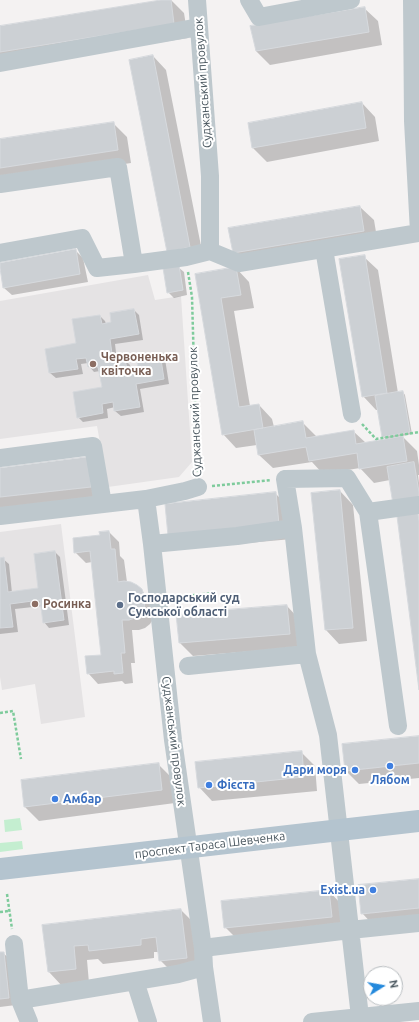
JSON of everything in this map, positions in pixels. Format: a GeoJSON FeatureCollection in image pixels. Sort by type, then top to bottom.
{"type":"FeatureCollection","features":[{"type":"Feature","properties":{"kind":"main road","name":"проспект Тараса Шевченка"},"geometry":{"type":"LineString","coordinates":[[0,869],[419,821]]}},
{"type":"Feature","properties":{"kind":"street","name":"Суджанський провулок"},"geometry":{"type":"LineString","coordinates":[[197,0],[210,176],[210,251]]}},
{"type":"Feature","properties":{"kind":"street"},"geometry":{"type":"LineString","coordinates":[[249,0],[259,17],[352,0]]}},
{"type":"Feature","properties":{"kind":"street"},"geometry":{"type":"LineString","coordinates":[[0,253],[82,238],[97,268],[186,257],[210,251],[239,263],[419,233],[413,121],[415,36],[412,0]]}},
{"type":"Feature","properties":{"kind":"street"},"geometry":{"type":"LineString","coordinates":[[0,63],[199,27]]}},
{"type":"Feature","properties":{"kind":"street"},"geometry":{"type":"LineString","coordinates":[[0,184],[118,167],[134,264]]}},
{"type":"Feature","properties":{"kind":"street"},"geometry":{"type":"LineString","coordinates":[[324,249],[352,414]]}},
{"type":"Feature","properties":{"kind":"street"},"geometry":{"type":"LineString","coordinates":[[0,458],[93,446],[103,504]]}},
{"type":"Feature","properties":{"kind":"street"},"geometry":{"type":"LineString","coordinates":[[360,1017],[328,735],[307,654],[293,528],[285,479],[347,478],[368,512],[398,726]]}},
{"type":"Feature","properties":{"kind":"street","name":"Суджанський провулок"},"geometry":{"type":"LineString","coordinates":[[198,487],[146,499],[173,740],[203,948],[204,967],[212,1022]]}},
{"type":"Feature","properties":{"kind":"street"},"geometry":{"type":"LineString","coordinates":[[0,516],[146,499]]}},
{"type":"Feature","properties":{"kind":"street"},"geometry":{"type":"LineString","coordinates":[[368,512],[419,505]]}},
{"type":"Feature","properties":{"kind":"street"},"geometry":{"type":"LineString","coordinates":[[152,544],[237,536],[293,528]]}},
{"type":"Feature","properties":{"kind":"street"},"geometry":{"type":"LineString","coordinates":[[188,666],[307,654]]}},
{"type":"Feature","properties":{"kind":"street"},"geometry":{"type":"LineString","coordinates":[[203,948],[419,923]]}},
{"type":"Feature","properties":{"kind":"street"},"geometry":{"type":"LineString","coordinates":[[14,944],[20,1000],[29,1022]]}},
{"type":"Feature","properties":{"kind":"street"},"geometry":{"type":"LineString","coordinates":[[20,1000],[178,974],[204,967]]}},
{"type":"Feature","properties":{"kind":"street"},"geometry":{"type":"LineString","coordinates":[[135,981],[148,1022]]}},
{"type":"Feature","properties":{"kind":"street"},"geometry":{"type":"LineString","coordinates":[[312,1022],[419,1011]]}},
{"type":"Feature","properties":{"kind":"path","name":"Суджанський провулок"},"geometry":{"type":"LineString","coordinates":[[186,257],[192,297],[198,487]]}},
{"type":"Feature","properties":{"kind":"path"},"geometry":{"type":"LineString","coordinates":[[352,414],[376,439],[419,432]]}},
{"type":"Feature","properties":{"kind":"path"},"geometry":{"type":"LineString","coordinates":[[198,487],[285,479]]}},
{"type":"Feature","properties":{"kind":"path"},"geometry":{"type":"LineString","coordinates":[[158,599],[215,593]]}},
{"type":"Feature","properties":{"kind":"path"},"geometry":{"type":"LineString","coordinates":[[0,713],[13,711],[21,759]]}},
{"type":"Feature","properties":{"kind":"path"},"geometry":{"type":"LineString","coordinates":[[7,894],[14,944]]}},
{"type":"Feature","properties":{"kind":"path"},"geometry":{"type":"LineString","coordinates":[[0,912],[10,911]]}},
{"type":"Feature","properties":{"kind":"shaded area","name":"Червоненька квіточка"},"geometry":{"type":"Polygon","coordinates":[[[148,275],[155,300],[181,296],[192,462],[179,477],[108,487],[97,426],[0,439],[0,301],[148,275]]]}},
{"type":"Feature","properties":{"kind":"shaded area","name":"Росинка"},"geometry":{"type":"Polygon","coordinates":[[[61,524],[85,717],[41,724],[35,684],[2,690],[0,677],[0,532],[61,524]]]}},
{"type":"Feature","properties":{"kind":"green space"},"geometry":{"type":"Polygon","coordinates":[[[20,818],[22,830],[5,832],[4,820],[20,818]]]}},
{"type":"Feature","properties":{"kind":"green space"},"geometry":{"type":"Polygon","coordinates":[[[22,841],[23,849],[0,852],[0,843],[22,841]]]}},
{"type":"Feature","properties":{"kind":"building"},"geometry":{"type":"Polygon","coordinates":[[[161,0],[171,0],[174,24],[0,52],[0,26],[161,0]]]}},
{"type":"Feature","properties":{"kind":"building"},"geometry":{"type":"Polygon","coordinates":[[[365,7],[369,32],[256,51],[250,26],[365,7]]]}},
{"type":"Feature","properties":{"kind":"building"},"geometry":{"type":"Polygon","coordinates":[[[153,55],[190,247],[167,252],[129,60],[153,55]]]}},
{"type":"Feature","properties":{"kind":"building"},"geometry":{"type":"Polygon","coordinates":[[[362,102],[366,128],[252,148],[248,123],[362,102]]]}},
{"type":"Feature","properties":{"kind":"building"},"geometry":{"type":"Polygon","coordinates":[[[114,122],[118,150],[0,168],[0,139],[114,122]]]}},
{"type":"Feature","properties":{"kind":"building"},"geometry":{"type":"Polygon","coordinates":[[[360,206],[364,231],[233,253],[228,228],[360,206]]]}},
{"type":"Feature","properties":{"kind":"building"},"geometry":{"type":"Polygon","coordinates":[[[76,249],[80,274],[3,288],[0,263],[76,249]]]}},
{"type":"Feature","properties":{"kind":"building"},"geometry":{"type":"Polygon","coordinates":[[[365,255],[387,393],[362,397],[339,259],[365,255]]]}},
{"type":"Feature","properties":{"kind":"building"},"geometry":{"type":"Polygon","coordinates":[[[179,265],[183,290],[167,293],[163,268],[179,265]]]}},
{"type":"Feature","properties":{"kind":"building"},"geometry":{"type":"Polygon","coordinates":[[[236,267],[241,295],[221,298],[239,407],[259,404],[263,428],[222,435],[195,274],[236,267]]]}},
{"type":"Feature","properties":{"kind":"building"},"geometry":{"type":"Polygon","coordinates":[[[134,309],[139,334],[110,339],[113,361],[125,359],[127,369],[138,367],[136,357],[160,353],[164,379],[136,384],[140,407],[114,411],[113,402],[102,404],[103,413],[77,418],[73,392],[102,387],[98,367],[97,365],[88,367],[86,358],[76,359],[78,369],[49,373],[45,349],[76,343],[72,319],[100,315],[102,324],[111,322],[110,313],[134,309]]]}},
{"type":"Feature","properties":{"kind":"building"},"geometry":{"type":"Polygon","coordinates":[[[403,391],[410,432],[382,437],[375,396],[403,391]]]}},
{"type":"Feature","properties":{"kind":"building"},"geometry":{"type":"Polygon","coordinates":[[[303,421],[306,438],[354,430],[356,444],[403,436],[407,461],[359,469],[357,453],[309,461],[306,447],[258,455],[254,430],[303,421]]]}},
{"type":"Feature","properties":{"kind":"building"},"geometry":{"type":"Polygon","coordinates":[[[88,457],[91,487],[0,497],[0,468],[88,457]]]}},
{"type":"Feature","properties":{"kind":"building"},"geometry":{"type":"Polygon","coordinates":[[[414,462],[419,500],[393,504],[387,467],[414,462]]]}},
{"type":"Feature","properties":{"kind":"building"},"geometry":{"type":"Polygon","coordinates":[[[340,490],[353,628],[325,630],[311,493],[340,490]]]}},
{"type":"Feature","properties":{"kind":"building"},"geometry":{"type":"Polygon","coordinates":[[[276,492],[279,525],[168,536],[165,504],[276,492]]]}},
{"type":"Feature","properties":{"kind":"building"},"geometry":{"type":"Polygon","coordinates":[[[418,513],[419,521],[419,690],[397,516],[418,513]]]}},
{"type":"Feature","properties":{"kind":"building","name":"Господарський суд Сумської області"},"geometry":{"type":"Polygon","coordinates":[[[109,531],[111,549],[115,549],[118,582],[131,582],[137,585],[142,589],[145,602],[144,608],[135,618],[122,620],[125,653],[121,653],[123,673],[114,674],[114,671],[87,674],[85,656],[101,655],[90,551],[74,553],[73,538],[100,535],[99,532],[109,531]]]}},
{"type":"Feature","properties":{"kind":"building"},"geometry":{"type":"Polygon","coordinates":[[[55,551],[64,620],[43,623],[40,600],[10,604],[13,627],[0,628],[0,558],[4,557],[8,592],[38,588],[34,554],[55,551]]]}},
{"type":"Feature","properties":{"kind":"building"},"geometry":{"type":"Polygon","coordinates":[[[287,605],[290,634],[179,643],[176,614],[287,605]]]}},
{"type":"Feature","properties":{"kind":"building"},"geometry":{"type":"Polygon","coordinates":[[[419,736],[419,763],[345,771],[342,744],[419,736]]]}},
{"type":"Feature","properties":{"kind":"building"},"geometry":{"type":"Polygon","coordinates":[[[302,751],[304,777],[198,788],[195,762],[302,751]]]}},
{"type":"Feature","properties":{"kind":"building"},"geometry":{"type":"Polygon","coordinates":[[[159,763],[162,790],[24,807],[21,780],[159,763]]]}},
{"type":"Feature","properties":{"kind":"building"},"geometry":{"type":"Polygon","coordinates":[[[419,879],[419,908],[361,914],[358,885],[419,879]]]}},
{"type":"Feature","properties":{"kind":"building"},"geometry":{"type":"Polygon","coordinates":[[[329,890],[332,917],[224,928],[221,901],[329,890]]]}},
{"type":"Feature","properties":{"kind":"building"},"geometry":{"type":"Polygon","coordinates":[[[181,909],[187,958],[159,961],[156,937],[141,939],[141,945],[89,951],[88,945],[74,946],[76,969],[48,972],[42,925],[181,909]]]}},
{"type":"Feature","properties":{"kind":"building"},"geometry":{"type":"Polygon","coordinates":[[[0,952],[4,952],[9,998],[0,999],[0,952]]]}},
{"type":"Feature","properties":{"kind":"place","name":"Червоненька квіточка"},"geometry":{"type":"Point","coordinates":[93,364]}},
{"type":"Feature","properties":{"kind":"place","name":"Росинка"},"geometry":{"type":"Point","coordinates":[35,604]}},
{"type":"Feature","properties":{"kind":"place","name":"Господарський суд Сумської області"},"geometry":{"type":"Point","coordinates":[120,605]}},
{"type":"Feature","properties":{"kind":"place","name":"Лябом"},"geometry":{"type":"Point","coordinates":[390,766]}},
{"type":"Feature","properties":{"kind":"place","name":"Дари моря"},"geometry":{"type":"Point","coordinates":[355,770]}},
{"type":"Feature","properties":{"kind":"place","name":"Фієста"},"geometry":{"type":"Point","coordinates":[209,785]}},
{"type":"Feature","properties":{"kind":"place","name":"Амбар"},"geometry":{"type":"Point","coordinates":[55,799]}},
{"type":"Feature","properties":{"kind":"place","name":"Exist.ua"},"geometry":{"type":"Point","coordinates":[373,890]}}]}
